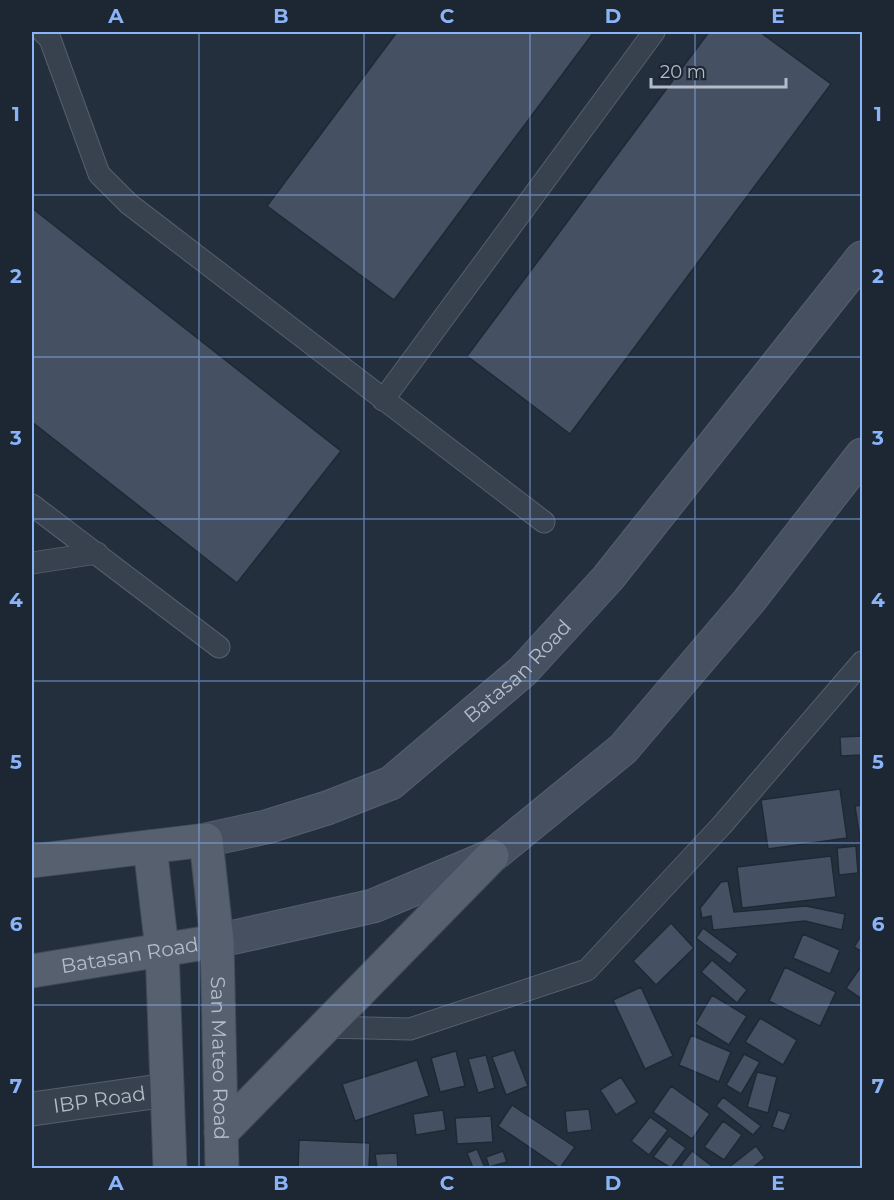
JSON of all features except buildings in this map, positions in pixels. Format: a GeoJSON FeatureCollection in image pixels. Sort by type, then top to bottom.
{"type":"FeatureCollection","features":[{"type":"Feature","properties":{"kind":"main road","name":"Batasan Road"},"geometry":{"type":"LineString","coordinates":[[32,861],[206,840],[266,827],[327,808],[391,783],[523,671],[608,578],[862,258]]}},
{"type":"Feature","properties":{"kind":"main road","name":"Batasan Road"},"geometry":{"type":"LineString","coordinates":[[32,971],[217,941],[373,906],[492,856],[623,749],[749,601],[862,455]]}},
{"type":"Feature","properties":{"kind":"main road","name":"San Mateo Road"},"geometry":{"type":"LineString","coordinates":[[206,840],[217,941],[222,1168]]}},
{"type":"Feature","properties":{"kind":"main road"},"geometry":{"type":"LineString","coordinates":[[150,847],[162,949],[170,1168]]}},
{"type":"Feature","properties":{"kind":"main road"},"geometry":{"type":"LineString","coordinates":[[221,1133],[492,856]]}},
{"type":"Feature","properties":{"kind":"street","name":"IBP Road"},"geometry":{"type":"LineString","coordinates":[[32,1109],[167,1090]]}},
{"type":"Feature","properties":{"kind":"lane"},"geometry":{"type":"LineString","coordinates":[[43,32],[50,39],[99,174],[129,204],[544,522]]}},
{"type":"Feature","properties":{"kind":"lane"},"geometry":{"type":"LineString","coordinates":[[383,400],[654,32]]}},
{"type":"Feature","properties":{"kind":"lane"},"geometry":{"type":"LineString","coordinates":[[32,505],[219,647]]}},
{"type":"Feature","properties":{"kind":"lane"},"geometry":{"type":"LineString","coordinates":[[32,563],[97,554]]}},
{"type":"Feature","properties":{"kind":"lane"},"geometry":{"type":"LineString","coordinates":[[324,1027],[410,1029],[586,970],[722,825],[862,662]]}}]}
